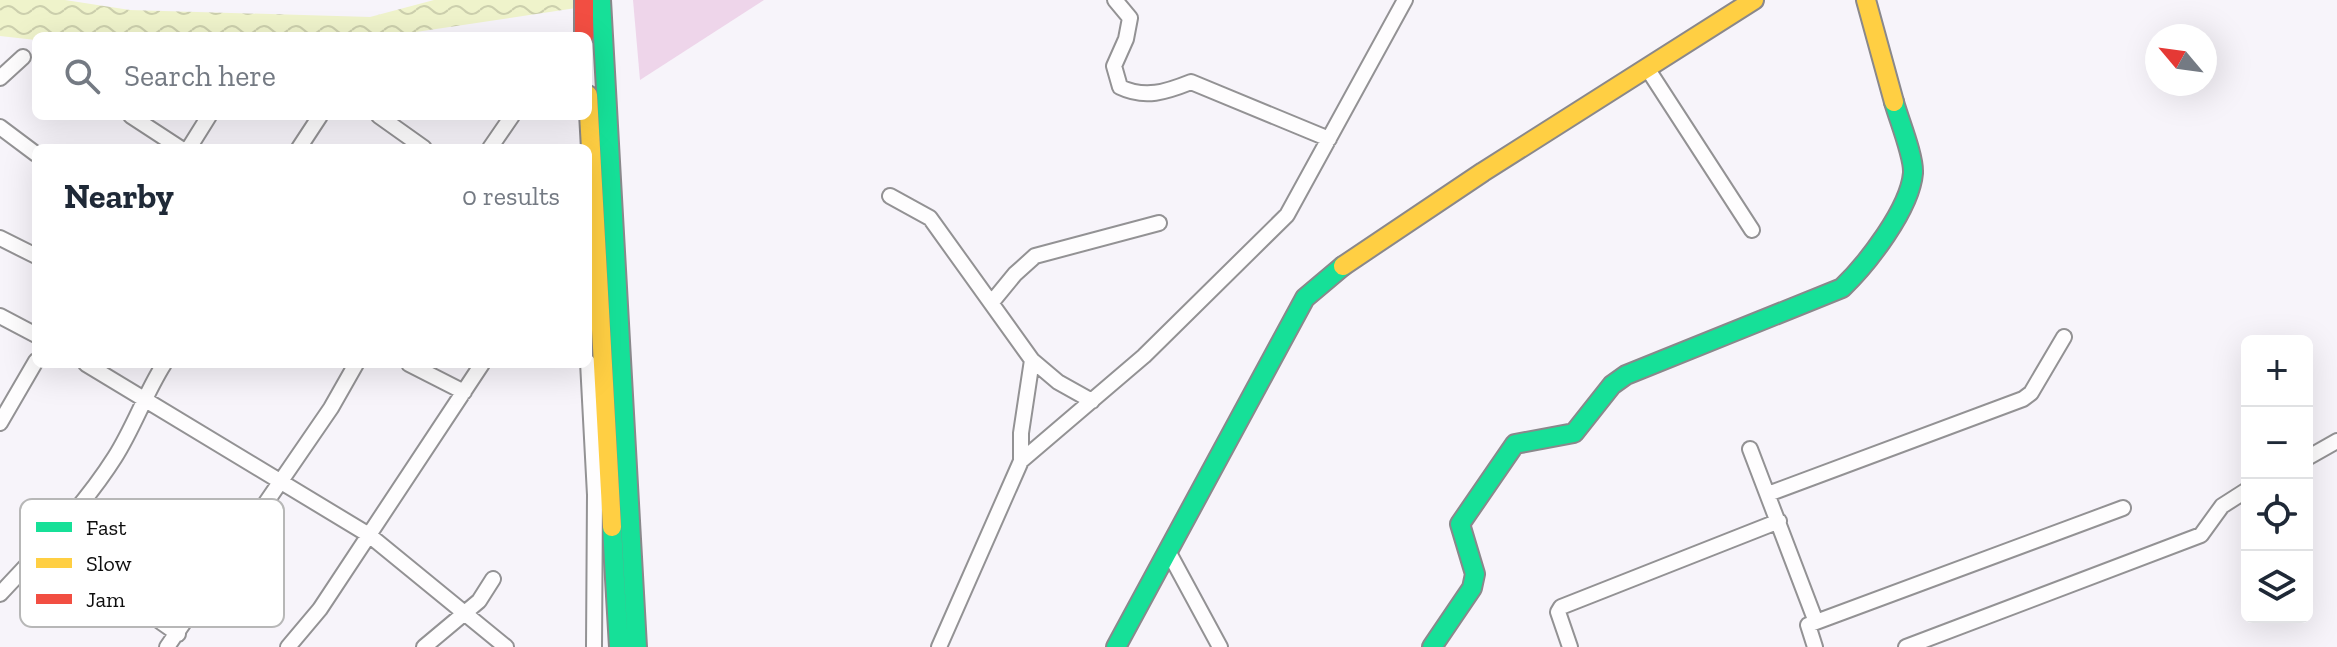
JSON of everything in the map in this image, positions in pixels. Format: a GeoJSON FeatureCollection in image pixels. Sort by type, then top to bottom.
{"type":"FeatureCollection","features":[{"type":"Feature","properties":{"kind":"street"},"geometry":{"type":"LineString","coordinates":[[1115,0],[1130,18],[1126,39],[1114,66],[1120,87],[1137,95],[1168,91],[1191,82],[1329,139]]}},
{"type":"Feature","properties":{"kind":"street"},"geometry":{"type":"LineString","coordinates":[[1021,461],[1144,356],[1287,215],[1405,0]]}},
{"type":"Feature","properties":{"kind":"street"},"geometry":{"type":"LineString","coordinates":[[1116,647],[1305,298],[1339,269],[1459,189],[1754,0]]}},
{"type":"Feature","properties":{"kind":"street"},"geometry":{"type":"LineString","coordinates":[[1432,647],[1472,588],[1475,574],[1460,524],[1515,444],[1574,433],[1612,385],[1626,375],[1842,288],[1858,275],[1909,190],[1913,172],[1866,0]]}},
{"type":"Feature","properties":{"kind":"street"},"geometry":{"type":"LineString","coordinates":[[585,32],[593,2]]}},
{"type":"Feature","properties":{"kind":"street"},"geometry":{"type":"LineString","coordinates":[[593,2],[637,647]]}},
{"type":"Feature","properties":{"kind":"street"},"geometry":{"type":"LineString","coordinates":[[0,78],[23,57]]}},
{"type":"Feature","properties":{"kind":"street"},"geometry":{"type":"LineString","coordinates":[[1647,68],[1752,230]]}},
{"type":"Feature","properties":{"kind":"street"},"geometry":{"type":"LineString","coordinates":[[137,120],[174,144]]}},
{"type":"Feature","properties":{"kind":"street"},"geometry":{"type":"LineString","coordinates":[[192,144],[206,120]]}},
{"type":"Feature","properties":{"kind":"street"},"geometry":{"type":"LineString","coordinates":[[302,144],[317,120]]}},
{"type":"Feature","properties":{"kind":"street"},"geometry":{"type":"LineString","coordinates":[[385,120],[418,144]]}},
{"type":"Feature","properties":{"kind":"street"},"geometry":{"type":"LineString","coordinates":[[493,144],[509,120]]}},
{"type":"Feature","properties":{"kind":"street"},"geometry":{"type":"LineString","coordinates":[[579,120],[581,144]]}},
{"type":"Feature","properties":{"kind":"street"},"geometry":{"type":"LineString","coordinates":[[589,120],[591,144]]}},
{"type":"Feature","properties":{"kind":"street"},"geometry":{"type":"LineString","coordinates":[[0,127],[32,151]]}},
{"type":"Feature","properties":{"kind":"street"},"geometry":{"type":"LineString","coordinates":[[592,166],[619,647]]}},
{"type":"Feature","properties":{"kind":"street"},"geometry":{"type":"LineString","coordinates":[[890,196],[917,208],[930,218],[1032,360],[1058,382],[1092,401]]}},
{"type":"Feature","properties":{"kind":"street"},"geometry":{"type":"LineString","coordinates":[[992,302],[1035,256],[1159,223]]}},
{"type":"Feature","properties":{"kind":"street"},"geometry":{"type":"LineString","coordinates":[[0,238],[32,254]]}},
{"type":"Feature","properties":{"kind":"street"},"geometry":{"type":"LineString","coordinates":[[0,316],[32,333]]}},
{"type":"Feature","properties":{"kind":"street"},"geometry":{"type":"LineString","coordinates":[[1768,494],[2023,399],[2031,393],[2064,337]]}},
{"type":"Feature","properties":{"kind":"street"},"geometry":{"type":"LineString","coordinates":[[939,647],[1021,461],[1021,433],[1032,360]]}},
{"type":"Feature","properties":{"kind":"street"},"geometry":{"type":"LineString","coordinates":[[0,423],[32,368]]}},
{"type":"Feature","properties":{"kind":"street"},"geometry":{"type":"LineString","coordinates":[[93,368],[369,535],[506,647]]}},
{"type":"Feature","properties":{"kind":"street"},"geometry":{"type":"LineString","coordinates":[[82,499],[114,459],[130,431],[143,398],[162,368]]}},
{"type":"Feature","properties":{"kind":"street"},"geometry":{"type":"LineString","coordinates":[[269,499],[353,368]]}},
{"type":"Feature","properties":{"kind":"street"},"geometry":{"type":"LineString","coordinates":[[417,368],[464,392]]}},
{"type":"Feature","properties":{"kind":"street"},"geometry":{"type":"LineString","coordinates":[[288,647],[320,609],[479,368]]}},
{"type":"Feature","properties":{"kind":"street"},"geometry":{"type":"LineString","coordinates":[[588,368],[595,495],[594,647]]}},
{"type":"Feature","properties":{"kind":"street"},"geometry":{"type":"LineString","coordinates":[[2313,455],[2337,441]]}},
{"type":"Feature","properties":{"kind":"street"},"geometry":{"type":"LineString","coordinates":[[1750,449],[1816,622]]}},
{"type":"Feature","properties":{"kind":"street"},"geometry":{"type":"LineString","coordinates":[[1906,647],[2201,535],[2222,506],[2241,494]]}},
{"type":"Feature","properties":{"kind":"street"},"geometry":{"type":"LineString","coordinates":[[1815,647],[1808,625],[2123,508]]}},
{"type":"Feature","properties":{"kind":"street"},"geometry":{"type":"LineString","coordinates":[[1570,647],[1558,612],[1561,607],[1779,521]]}},
{"type":"Feature","properties":{"kind":"street"},"geometry":{"type":"LineString","coordinates":[[1168,551],[1220,647]]}},
{"type":"Feature","properties":{"kind":"street"},"geometry":{"type":"LineString","coordinates":[[0,594],[20,572]]}},
{"type":"Feature","properties":{"kind":"street"},"geometry":{"type":"LineString","coordinates":[[424,647],[479,601],[493,579]]}},
{"type":"Feature","properties":{"kind":"street"},"geometry":{"type":"LineString","coordinates":[[168,627],[178,634]]}},
{"type":"Feature","properties":{"kind":"street"},"geometry":{"type":"LineString","coordinates":[[167,647],[183,627]]}},
{"type":"Feature","properties":{"kind":"shaded area"},"geometry":{"type":"Polygon","coordinates":[[[633,0],[764,0],[640,80],[633,0]]]}},
{"type":"Feature","properties":{"kind":"water"},"geometry":{"type":"Polygon","coordinates":[[[0,0],[65,0],[130,10],[370,17],[434,0],[575,0],[576,8],[416,32],[32,32],[32,40],[0,36],[0,0]]]}},
{"type":"Feature","properties":{"kind":"traffic: fast"},"geometry":{"type":"LineString","coordinates":[[601,0],[637,647]]}},
{"type":"Feature","properties":{"kind":"traffic: fast"},"geometry":{"type":"LineString","coordinates":[[1432,647],[1472,588],[1475,574],[1460,524],[1515,444],[1574,433],[1612,385],[1626,375],[1842,288],[1863,265],[1896,219],[1913,173],[1909,148],[1894,102]]}},
{"type":"Feature","properties":{"kind":"traffic: fast"},"geometry":{"type":"LineString","coordinates":[[1116,647],[1305,298],[1343,266]]}},
{"type":"Feature","properties":{"kind":"traffic: fast"},"geometry":{"type":"LineString","coordinates":[[612,527],[619,647]]}},
{"type":"Feature","properties":{"kind":"traffic: slow"},"geometry":{"type":"LineString","coordinates":[[1343,266],[1483,172],[1754,0]]}},
{"type":"Feature","properties":{"kind":"traffic: slow"},"geometry":{"type":"LineString","coordinates":[[1866,0],[1894,102]]}},
{"type":"Feature","properties":{"kind":"traffic: slow"},"geometry":{"type":"LineString","coordinates":[[589,120],[591,144]]}},
{"type":"Feature","properties":{"kind":"traffic: slow"},"geometry":{"type":"LineString","coordinates":[[592,167],[612,527]]}},
{"type":"Feature","properties":{"kind":"traffic: jam"},"geometry":{"type":"LineString","coordinates":[[584,0],[584,32]]}}]}
